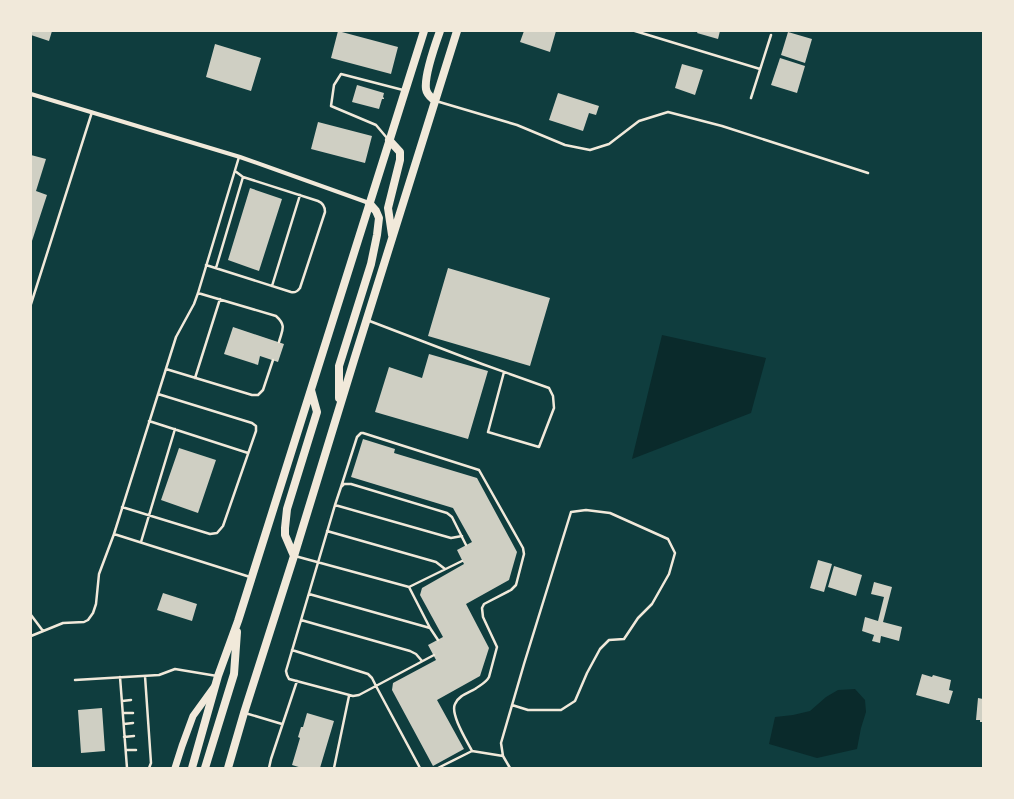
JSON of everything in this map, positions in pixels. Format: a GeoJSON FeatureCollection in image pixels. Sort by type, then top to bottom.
{"type":"FeatureCollection","features":[{"type":"Feature","properties":{"kind":"main road"},"geometry":{"type":"LineString","coordinates":[[192,768],[218,676],[238,621],[424,31]]}},
{"type":"Feature","properties":{"kind":"main road"},"geometry":{"type":"LineString","coordinates":[[436,101],[429,96],[426,89],[427,73],[440,31]]}},
{"type":"Feature","properties":{"kind":"main road"},"geometry":{"type":"LineString","coordinates":[[228,768],[244,712],[457,31]]}},
{"type":"Feature","properties":{"kind":"main road"},"geometry":{"type":"LineString","coordinates":[[389,140],[400,152],[400,160],[388,208],[392,238]]}},
{"type":"Feature","properties":{"kind":"main road"},"geometry":{"type":"LineString","coordinates":[[339,407],[339,366],[371,264],[377,235],[379,218],[376,211],[369,203]]}},
{"type":"Feature","properties":{"kind":"main road"},"geometry":{"type":"LineString","coordinates":[[294,556],[285,535],[285,528],[287,509],[317,412],[311,390]]}},
{"type":"Feature","properties":{"kind":"main road"},"geometry":{"type":"LineString","coordinates":[[205,768],[234,674],[238,621]]}},
{"type":"Feature","properties":{"kind":"main road"},"geometry":{"type":"LineString","coordinates":[[175,768],[193,716],[215,686]]}},
{"type":"Feature","properties":{"kind":"street"},"geometry":{"type":"LineString","coordinates":[[31,94],[240,157],[369,203]]}},
{"type":"Feature","properties":{"kind":"lane"},"geometry":{"type":"LineString","coordinates":[[635,31],[644,32],[760,69]]}},
{"type":"Feature","properties":{"kind":"lane"},"geometry":{"type":"LineString","coordinates":[[751,98],[771,35]]}},
{"type":"Feature","properties":{"kind":"lane"},"geometry":{"type":"LineString","coordinates":[[389,140],[376,125],[331,106],[334,85],[341,74],[405,90]]}},
{"type":"Feature","properties":{"kind":"lane"},"geometry":{"type":"LineString","coordinates":[[436,101],[517,125],[565,145],[590,150],[609,144],[639,121],[668,112],[722,126],[868,173]]}},
{"type":"Feature","properties":{"kind":"lane"},"geometry":{"type":"LineString","coordinates":[[31,304],[92,112]]}},
{"type":"Feature","properties":{"kind":"lane"},"geometry":{"type":"LineString","coordinates":[[31,636],[63,623],[84,622],[94,613],[99,574],[114,534],[176,337],[194,304],[198,293],[240,157]]}},
{"type":"Feature","properties":{"kind":"lane"},"geometry":{"type":"LineString","coordinates":[[206,265],[291,292],[298,291],[325,212],[325,207],[318,201],[243,177],[235,171]]}},
{"type":"Feature","properties":{"kind":"lane"},"geometry":{"type":"LineString","coordinates":[[216,268],[243,177]]}},
{"type":"Feature","properties":{"kind":"lane"},"geometry":{"type":"LineString","coordinates":[[272,286],[300,195]]}},
{"type":"Feature","properties":{"kind":"lane"},"geometry":{"type":"LineString","coordinates":[[198,293],[276,316],[282,321],[283,327],[279,342]]}},
{"type":"Feature","properties":{"kind":"lane"},"geometry":{"type":"LineString","coordinates":[[195,378],[220,299]]}},
{"type":"Feature","properties":{"kind":"lane"},"geometry":{"type":"LineString","coordinates":[[367,320],[549,388],[553,396],[554,408],[538,447],[488,432],[504,372]]}},
{"type":"Feature","properties":{"kind":"lane"},"geometry":{"type":"LineString","coordinates":[[166,369],[252,395],[258,395],[263,390],[273,360]]}},
{"type":"Feature","properties":{"kind":"lane"},"geometry":{"type":"LineString","coordinates":[[122,507],[210,534],[217,533],[223,526],[256,430],[256,426],[252,423],[158,394]]}},
{"type":"Feature","properties":{"kind":"lane"},"geometry":{"type":"LineString","coordinates":[[149,421],[248,452]]}},
{"type":"Feature","properties":{"kind":"lane"},"geometry":{"type":"LineString","coordinates":[[141,542],[175,429]]}},
{"type":"Feature","properties":{"kind":"lane"},"geometry":{"type":"LineString","coordinates":[[434,655],[359,695],[353,696],[297,681],[289,678],[287,675],[286,671],[308,594],[341,486],[357,437],[364,433],[478,470],[523,548],[524,554],[516,585],[511,590],[484,604],[482,608],[483,617],[497,647],[489,677],[482,684],[460,697],[454,705],[454,711],[458,724],[472,750]]}},
{"type":"Feature","properties":{"kind":"lane"},"geometry":{"type":"LineString","coordinates":[[341,486],[344,484],[351,484],[447,513],[452,517],[466,545]]}},
{"type":"Feature","properties":{"kind":"lane"},"geometry":{"type":"LineString","coordinates":[[335,505],[451,538],[462,536]]}},
{"type":"Feature","properties":{"kind":"lane"},"geometry":{"type":"LineString","coordinates":[[510,768],[503,756],[501,743],[512,705],[571,512],[586,510],[610,513],[668,540],[675,553],[669,574],[652,604],[638,618],[624,640],[609,640],[600,649],[587,673],[575,701],[561,710],[528,710],[512,705]]}},
{"type":"Feature","properties":{"kind":"lane"},"geometry":{"type":"LineString","coordinates":[[327,531],[436,562],[445,569]]}},
{"type":"Feature","properties":{"kind":"lane"},"geometry":{"type":"LineString","coordinates":[[114,534],[251,577]]}},
{"type":"Feature","properties":{"kind":"lane"},"geometry":{"type":"LineString","coordinates":[[294,556],[409,587],[462,560]]}},
{"type":"Feature","properties":{"kind":"lane"},"geometry":{"type":"LineString","coordinates":[[409,587],[430,628],[438,640]]}},
{"type":"Feature","properties":{"kind":"lane"},"geometry":{"type":"LineString","coordinates":[[308,594],[430,628]]}},
{"type":"Feature","properties":{"kind":"lane"},"geometry":{"type":"LineString","coordinates":[[31,615],[42,631]]}},
{"type":"Feature","properties":{"kind":"lane"},"geometry":{"type":"LineString","coordinates":[[301,620],[410,651],[416,654],[422,661]]}},
{"type":"Feature","properties":{"kind":"lane"},"geometry":{"type":"LineString","coordinates":[[292,650],[368,674],[372,678],[420,768]]}},
{"type":"Feature","properties":{"kind":"lane"},"geometry":{"type":"LineString","coordinates":[[76,680],[145,676],[159,674],[174,669],[218,676]]}},
{"type":"Feature","properties":{"kind":"lane"},"geometry":{"type":"LineString","coordinates":[[145,676],[151,763],[149,768]]}},
{"type":"Feature","properties":{"kind":"lane"},"geometry":{"type":"LineString","coordinates":[[120,677],[127,768]]}},
{"type":"Feature","properties":{"kind":"lane"},"geometry":{"type":"LineString","coordinates":[[269,768],[297,681]]}},
{"type":"Feature","properties":{"kind":"lane"},"geometry":{"type":"LineString","coordinates":[[334,768],[349,696]]}},
{"type":"Feature","properties":{"kind":"lane"},"geometry":{"type":"LineString","coordinates":[[142,699],[147,699]]}},
{"type":"Feature","properties":{"kind":"lane"},"geometry":{"type":"LineString","coordinates":[[122,701],[131,700]]}},
{"type":"Feature","properties":{"kind":"lane"},"geometry":{"type":"LineString","coordinates":[[143,712],[147,711]]}},
{"type":"Feature","properties":{"kind":"lane"},"geometry":{"type":"LineString","coordinates":[[244,712],[282,724]]}},
{"type":"Feature","properties":{"kind":"lane"},"geometry":{"type":"LineString","coordinates":[[123,713],[132,713]]}},
{"type":"Feature","properties":{"kind":"lane"},"geometry":{"type":"LineString","coordinates":[[144,723],[148,722]]}},
{"type":"Feature","properties":{"kind":"lane"},"geometry":{"type":"LineString","coordinates":[[124,724],[133,723]]}},
{"type":"Feature","properties":{"kind":"lane"},"geometry":{"type":"LineString","coordinates":[[124,737],[134,736]]}},
{"type":"Feature","properties":{"kind":"lane"},"geometry":{"type":"LineString","coordinates":[[146,749],[150,748]]}},
{"type":"Feature","properties":{"kind":"lane"},"geometry":{"type":"LineString","coordinates":[[126,750],[136,750]]}},
{"type":"Feature","properties":{"kind":"lane"},"geometry":{"type":"LineString","coordinates":[[438,768],[472,750],[503,756]]}},
{"type":"Feature","properties":{"kind":"water"},"geometry":{"type":"Polygon","coordinates":[[[662,335],[766,358],[751,413],[632,459],[662,335]]]}},
{"type":"Feature","properties":{"kind":"water"},"geometry":{"type":"Polygon","coordinates":[[[855,689],[865,700],[866,712],[857,749],[817,758],[769,744],[775,717],[810,711],[826,697],[838,690],[855,689]]]}},
{"type":"Feature","properties":{"kind":"building"},"geometry":{"type":"Polygon","coordinates":[[[31,31],[52,31],[49,41],[31,35],[31,31]]]}},
{"type":"Feature","properties":{"kind":"building"},"geometry":{"type":"Polygon","coordinates":[[[338,31],[398,47],[391,74],[331,58],[338,31]]]}},
{"type":"Feature","properties":{"kind":"building"},"geometry":{"type":"Polygon","coordinates":[[[524,31],[556,31],[550,52],[520,42],[524,31]]]}},
{"type":"Feature","properties":{"kind":"building"},"geometry":{"type":"Polygon","coordinates":[[[698,31],[720,31],[718,39],[697,33],[698,31]]]}},
{"type":"Feature","properties":{"kind":"building"},"geometry":{"type":"Polygon","coordinates":[[[788,32],[812,39],[805,63],[781,55],[788,32]]]}},
{"type":"Feature","properties":{"kind":"building"},"geometry":{"type":"Polygon","coordinates":[[[215,44],[261,58],[251,91],[206,77],[215,44]]]}},
{"type":"Feature","properties":{"kind":"building"},"geometry":{"type":"Polygon","coordinates":[[[780,58],[805,66],[797,93],[771,85],[780,58]]]}},
{"type":"Feature","properties":{"kind":"building"},"geometry":{"type":"Polygon","coordinates":[[[682,64],[703,70],[695,95],[675,88],[682,64]]]}},
{"type":"Feature","properties":{"kind":"building"},"geometry":{"type":"Polygon","coordinates":[[[357,85],[384,93],[384,99],[382,99],[379,109],[352,102],[357,85]]]}},
{"type":"Feature","properties":{"kind":"building"},"geometry":{"type":"Polygon","coordinates":[[[558,93],[599,106],[596,115],[589,113],[583,131],[549,120],[558,93]]]}},
{"type":"Feature","properties":{"kind":"building"},"geometry":{"type":"Polygon","coordinates":[[[318,122],[372,136],[365,163],[311,149],[318,122]]]}},
{"type":"Feature","properties":{"kind":"building"},"geometry":{"type":"Polygon","coordinates":[[[31,155],[46,159],[36,191],[47,195],[31,244],[31,155]]]}},
{"type":"Feature","properties":{"kind":"building"},"geometry":{"type":"Polygon","coordinates":[[[250,188],[282,199],[259,271],[228,260],[250,188]]]}},
{"type":"Feature","properties":{"kind":"building"},"geometry":{"type":"Polygon","coordinates":[[[448,268],[550,298],[530,366],[428,336],[448,268]]]}},
{"type":"Feature","properties":{"kind":"building"},"geometry":{"type":"Polygon","coordinates":[[[233,327],[284,344],[278,362],[260,356],[258,365],[224,354],[233,327]]]}},
{"type":"Feature","properties":{"kind":"building"},"geometry":{"type":"Polygon","coordinates":[[[429,354],[488,371],[468,439],[375,412],[389,367],[422,378],[429,354]]]}},
{"type":"Feature","properties":{"kind":"building"},"geometry":{"type":"Polygon","coordinates":[[[363,439],[395,449],[394,453],[477,478],[517,552],[509,580],[466,604],[489,648],[480,676],[437,700],[464,749],[433,766],[392,690],[393,683],[436,660],[428,645],[443,637],[420,595],[422,588],[464,564],[457,550],[472,542],[453,508],[351,477],[363,439]]]}},
{"type":"Feature","properties":{"kind":"building"},"geometry":{"type":"Polygon","coordinates":[[[179,448],[216,460],[198,513],[161,500],[179,448]]]}},
{"type":"Feature","properties":{"kind":"building"},"geometry":{"type":"Polygon","coordinates":[[[818,560],[832,564],[824,592],[810,588],[818,560]]]}},
{"type":"Feature","properties":{"kind":"building"},"geometry":{"type":"Polygon","coordinates":[[[834,566],[862,575],[856,596],[828,587],[834,566]]]}},
{"type":"Feature","properties":{"kind":"building"},"geometry":{"type":"Polygon","coordinates":[[[874,582],[892,587],[883,622],[902,627],[899,641],[881,636],[880,643],[872,641],[874,635],[862,631],[865,617],[878,621],[884,597],[871,594],[874,582]]]}},
{"type":"Feature","properties":{"kind":"building"},"geometry":{"type":"Polygon","coordinates":[[[163,593],[197,604],[192,621],[157,610],[163,593]]]}},
{"type":"Feature","properties":{"kind":"building"},"geometry":{"type":"Polygon","coordinates":[[[922,674],[932,677],[933,675],[951,680],[949,690],[953,691],[949,704],[916,695],[922,674]]]}},
{"type":"Feature","properties":{"kind":"building"},"geometry":{"type":"Polygon","coordinates":[[[978,698],[983,699],[983,722],[976,720],[978,698]]]}},
{"type":"Feature","properties":{"kind":"building"},"geometry":{"type":"Polygon","coordinates":[[[102,708],[105,751],[81,753],[78,710],[102,708]]]}},
{"type":"Feature","properties":{"kind":"building"},"geometry":{"type":"Polygon","coordinates":[[[307,713],[334,721],[320,768],[302,768],[292,765],[300,738],[298,737],[307,713]]]}}]}
